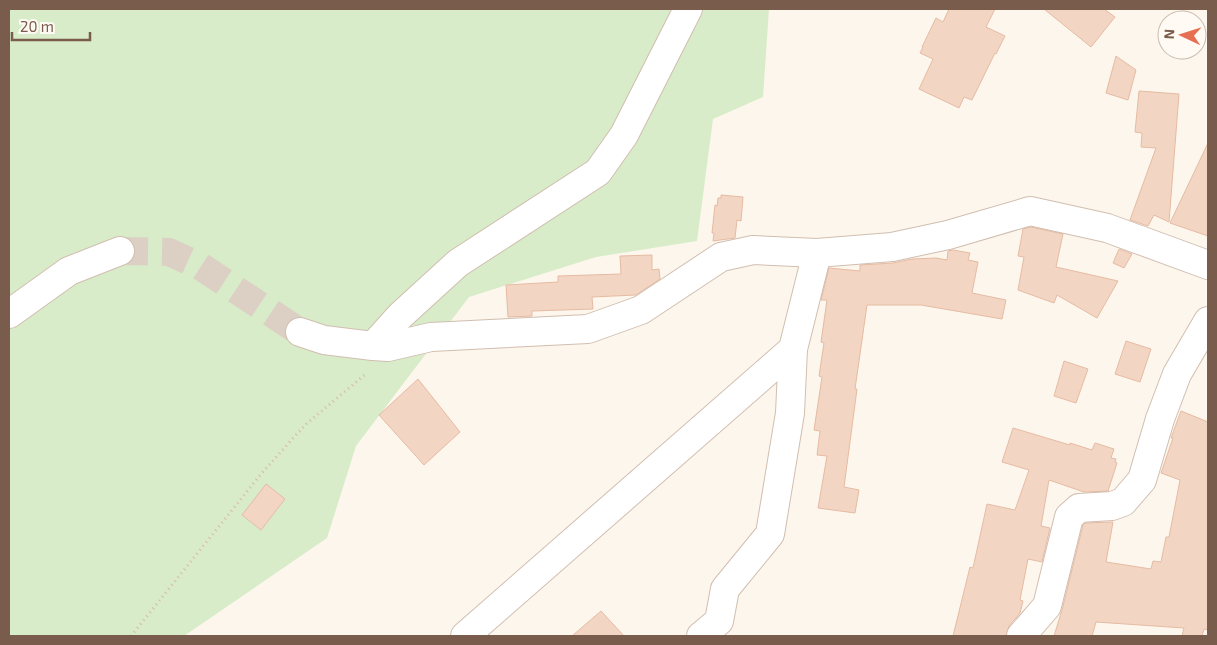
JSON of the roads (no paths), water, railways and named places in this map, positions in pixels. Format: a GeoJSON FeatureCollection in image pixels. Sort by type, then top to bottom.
{"type":"FeatureCollection","features":[{"type":"Feature","properties":{"kind":"street"},"geometry":{"type":"LineString","coordinates":[[380,346],[400,316],[458,263],[598,172],[624,135],[688,9]]}},
{"type":"Feature","properties":{"kind":"street"},"geometry":{"type":"LineString","coordinates":[[300,332],[324,340],[380,346],[432,337],[588,329],[641,310],[721,258],[753,250],[817,253],[892,247],[948,235],[1030,211],[1106,228],[1208,266]]}},
{"type":"Feature","properties":{"kind":"street"},"geometry":{"type":"LineString","coordinates":[[9,314],[69,271],[120,251]]}},
{"type":"Feature","properties":{"kind":"street"},"geometry":{"type":"LineString","coordinates":[[701,636],[719,621],[725,589],[770,534],[790,413],[793,349],[817,253]]}},
{"type":"Feature","properties":{"kind":"street"},"geometry":{"type":"LineString","coordinates":[[1021,636],[1047,606],[1069,517],[1079,508],[1112,506],[1123,502],[1142,480],[1160,420],[1177,374],[1208,321]]}},
{"type":"Feature","properties":{"kind":"street"},"geometry":{"type":"LineString","coordinates":[[465,636],[793,349]]}},
{"type":"Feature","properties":{"kind":"tunnel"},"geometry":{"type":"LineString","coordinates":[[120,251],[169,252],[200,266],[300,332]]}}]}
